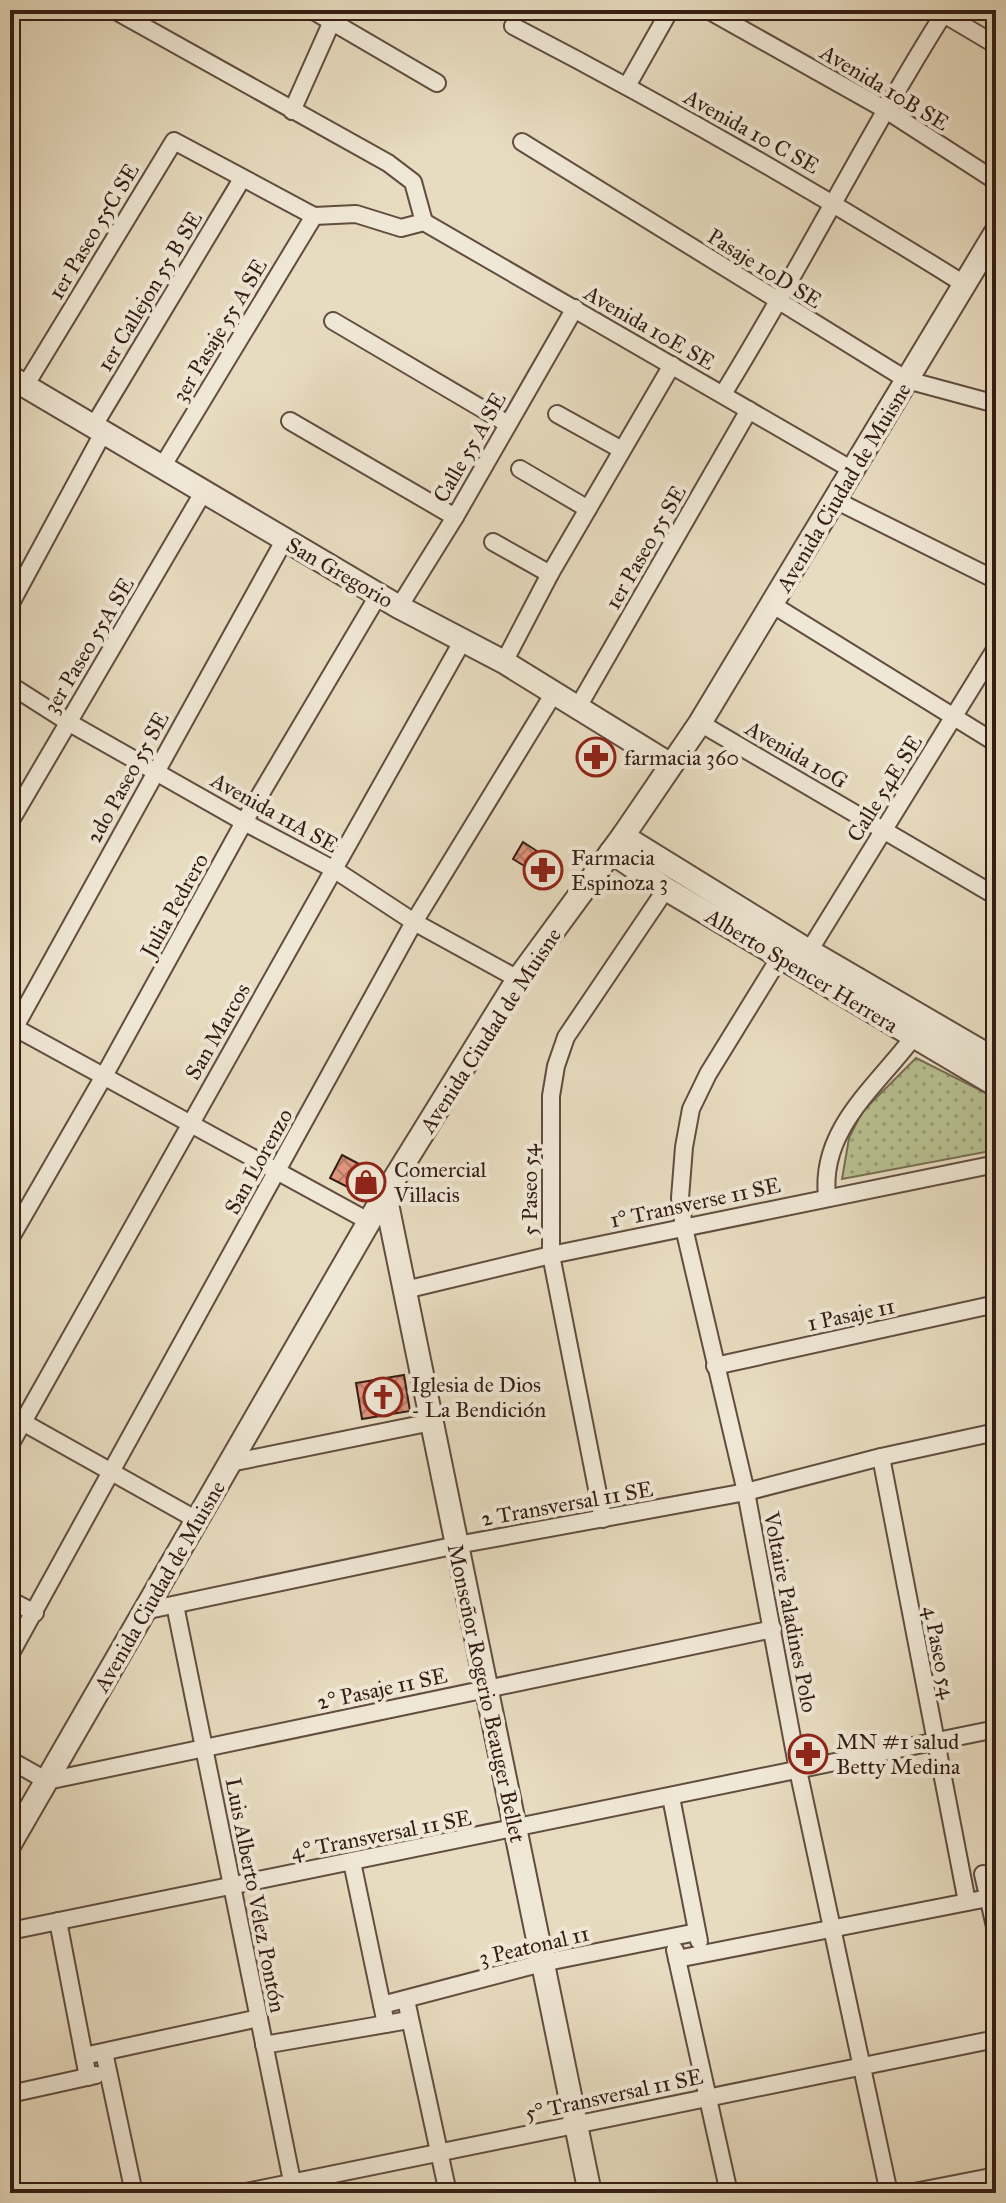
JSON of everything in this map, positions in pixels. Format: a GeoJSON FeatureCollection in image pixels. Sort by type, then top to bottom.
{"type":"FeatureCollection","features":[{"type":"Feature","properties":{"kind":"street"},"geometry":{"type":"LineString","coordinates":[[312,10],[334,16],[437,83]]}},
{"type":"Feature","properties":{"kind":"street"},"geometry":{"type":"LineString","coordinates":[[627,86],[670,10]]}},
{"type":"Feature","properties":{"kind":"street","name":"Avenida 10B SE"},"geometry":{"type":"LineString","coordinates":[[708,10],[886,110],[996,181]]}},
{"type":"Feature","properties":{"kind":"street"},"geometry":{"type":"LineString","coordinates":[[120,11],[388,163],[413,182],[424,222],[401,228],[356,214],[314,216],[242,179]]}},
{"type":"Feature","properties":{"kind":"street"},"geometry":{"type":"LineString","coordinates":[[723,394],[779,303],[942,11],[996,45]]}},
{"type":"Feature","properties":{"kind":"street"},"geometry":{"type":"LineString","coordinates":[[292,111],[334,16]]}},
{"type":"Feature","properties":{"kind":"street","name":"Avenida 10 C SE"},"geometry":{"type":"LineString","coordinates":[[513,26],[835,203],[964,284]]}},
{"type":"Feature","properties":{"kind":"street","name":"1er Paseo 55C SE"},"geometry":{"type":"LineString","coordinates":[[15,384],[174,141],[242,179]]}},
{"type":"Feature","properties":{"kind":"street","name":"Pasaje 10D SE"},"geometry":{"type":"LineString","coordinates":[[522,142],[907,380],[996,404]]}},
{"type":"Feature","properties":{"kind":"street","name":"1er Callejon 55 B SE"},"geometry":{"type":"LineString","coordinates":[[10,605],[98,430],[242,179]]}},
{"type":"Feature","properties":{"kind":"street","name":"3er Pasaje 55 A SE"},"geometry":{"type":"LineString","coordinates":[[162,467],[314,216]]}},
{"type":"Feature","properties":{"kind":"street","name":"Avenida 10E SE"},"geometry":{"type":"LineString","coordinates":[[424,222],[854,471]]}},
{"type":"Feature","properties":{"kind":"street","name":"Avenida Ciudad de Muisne"},"geometry":{"type":"LineString","coordinates":[[10,1844],[385,1194],[518,979],[617,844],[700,723],[996,232]]}},
{"type":"Feature","properties":{"kind":"street","name":"Calle 55 A SE"},"geometry":{"type":"LineString","coordinates":[[399,607],[455,517],[575,308]]}},
{"type":"Feature","properties":{"kind":"street"},"geometry":{"type":"LineString","coordinates":[[333,321],[508,424]]}},
{"type":"Feature","properties":{"kind":"street"},"geometry":{"type":"LineString","coordinates":[[504,662],[550,574],[672,365]]}},
{"type":"Feature","properties":{"kind":"street","name":"San Gregorio"},"geometry":{"type":"LineString","coordinates":[[15,384],[399,607],[504,662],[671,765]]}},
{"type":"Feature","properties":{"kind":"street","name":"1er Paseo 55 SE"},"geometry":{"type":"LineString","coordinates":[[578,707],[749,410]]}},
{"type":"Feature","properties":{"kind":"street"},"geometry":{"type":"LineString","coordinates":[[557,414],[622,450]]}},
{"type":"Feature","properties":{"kind":"street"},"geometry":{"type":"LineString","coordinates":[[290,421],[455,517]]}},
{"type":"Feature","properties":{"kind":"street"},"geometry":{"type":"LineString","coordinates":[[520,469],[588,509]]}},
{"type":"Feature","properties":{"kind":"street","name":"3er Paseo 55A SE"},"geometry":{"type":"LineString","coordinates":[[10,822],[204,491]]}},
{"type":"Feature","properties":{"kind":"street"},"geometry":{"type":"LineString","coordinates":[[835,500],[996,580]]}},
{"type":"Feature","properties":{"kind":"street","name":"2do Paseo 55 SE"},"geometry":{"type":"LineString","coordinates":[[12,1029],[285,539]]}},
{"type":"Feature","properties":{"kind":"street"},"geometry":{"type":"LineString","coordinates":[[493,542],[550,574]]}},
{"type":"Feature","properties":{"kind":"street","name":"Julia Pedrero"},"geometry":{"type":"LineString","coordinates":[[10,1239],[244,822],[379,594]]}},
{"type":"Feature","properties":{"kind":"street"},"geometry":{"type":"LineString","coordinates":[[773,605],[996,743]]}},
{"type":"Feature","properties":{"kind":"street","name":"San Marcos"},"geometry":{"type":"LineString","coordinates":[[10,1445],[17,1418],[335,870],[463,640]]}},
{"type":"Feature","properties":{"kind":"street","name":"Calle 54E SE"},"geometry":{"type":"LineString","coordinates":[[809,951],[996,648]]}},
{"type":"Feature","properties":{"kind":"street","name":"Avenida 11A SE"},"geometry":{"type":"LineString","coordinates":[[10,685],[68,722],[335,870],[414,922],[518,979]]}},
{"type":"Feature","properties":{"kind":"street","name":"San Lorenzo"},"geometry":{"type":"LineString","coordinates":[[10,1655],[414,922],[554,693]]}},
{"type":"Feature","properties":{"kind":"street","name":"Avenida 10G"},"geometry":{"type":"LineString","coordinates":[[700,723],[996,896]]}},
{"type":"Feature","properties":{"kind":"street","name":"Alberto Spencer Herrera"},"geometry":{"type":"LineString","coordinates":[[617,844],[666,889],[996,1085]]}},
{"type":"Feature","properties":{"kind":"street","name":"Alberto Spencer Herrera"},"geometry":{"type":"LineString","coordinates":[[617,844],[996,1060]]}},
{"type":"Feature","properties":{"kind":"street","name":"5 Paseo 54"},"geometry":{"type":"LineString","coordinates":[[603,1519],[551,1255],[551,1096],[556,1066],[566,1037],[666,889]]}},
{"type":"Feature","properties":{"kind":"street","name":"Voltaire Paladines Polo"},"geometry":{"type":"LineString","coordinates":[[780,957],[708,1074],[691,1109],[680,1198],[684,1228],[746,1492],[798,1770],[889,2193]]}},
{"type":"Feature","properties":{"kind":"street"},"geometry":{"type":"LineString","coordinates":[[12,1029],[370,1222]]}},
{"type":"Feature","properties":{"kind":"street"},"geometry":{"type":"LineString","coordinates":[[827,1196],[826,1172],[835,1138],[845,1121],[908,1044]]}},
{"type":"Feature","properties":{"kind":"street","name":"1° Transverse 11 SE"},"geometry":{"type":"LineString","coordinates":[[405,1290],[551,1255],[827,1196],[996,1164]]}},
{"type":"Feature","properties":{"kind":"street","name":"Monseñor Rogerio Beauger Bellet"},"geometry":{"type":"LineString","coordinates":[[385,1194],[590,2193]]}},
{"type":"Feature","properties":{"kind":"street","name":"1 Pasaje 11"},"geometry":{"type":"LineString","coordinates":[[715,1366],[996,1304]]}},
{"type":"Feature","properties":{"kind":"street"},"geometry":{"type":"LineString","coordinates":[[17,1418],[197,1520]]}},
{"type":"Feature","properties":{"kind":"street"},"geometry":{"type":"LineString","coordinates":[[230,1463],[432,1422]]}},
{"type":"Feature","properties":{"kind":"street","name":"2 Transversal 11 SE"},"geometry":{"type":"LineString","coordinates":[[144,1611],[457,1545],[746,1492],[881,1457],[996,1432]]}},
{"type":"Feature","properties":{"kind":"street","name":"4 Paseo 54"},"geometry":{"type":"LineString","coordinates":[[881,1457],[967,1902]]}},
{"type":"Feature","properties":{"kind":"street"},"geometry":{"type":"LineString","coordinates":[[10,1600],[35,1613]]}},
{"type":"Feature","properties":{"kind":"street","name":"Luis Alberto Vélez Pontón"},"geometry":{"type":"LineString","coordinates":[[175,1605],[293,2188]]}},
{"type":"Feature","properties":{"kind":"street","name":"2° Pasaje 11 SE"},"geometry":{"type":"LineString","coordinates":[[47,1781],[773,1629]]}},
{"type":"Feature","properties":{"kind":"street","name":"4° Transversal 11 SE"},"geometry":{"type":"LineString","coordinates":[[10,1931],[996,1729]]}},
{"type":"Feature","properties":{"kind":"street"},"geometry":{"type":"LineString","coordinates":[[10,1760],[47,1781]]}},
{"type":"Feature","properties":{"kind":"street"},"geometry":{"type":"LineString","coordinates":[[671,1797],[701,1954]]}},
{"type":"Feature","properties":{"kind":"street"},"geometry":{"type":"LineString","coordinates":[[352,1862],[386,2024]]}},
{"type":"Feature","properties":{"kind":"street"},"geometry":{"type":"LineString","coordinates":[[961,1879],[990,1872],[988,1898],[996,1931]]}},
{"type":"Feature","properties":{"kind":"street"},"geometry":{"type":"LineString","coordinates":[[677,1959],[988,1898]]}},
{"type":"Feature","properties":{"kind":"street"},"geometry":{"type":"LineString","coordinates":[[58,1921],[88,2077]]}},
{"type":"Feature","properties":{"kind":"street","name":"3 Peatonal 11"},"geometry":{"type":"LineString","coordinates":[[382,2005],[542,1963],[697,1932]]}},
{"type":"Feature","properties":{"kind":"street"},"geometry":{"type":"LineString","coordinates":[[672,1937],[729,2193]]}},
{"type":"Feature","properties":{"kind":"street"},"geometry":{"type":"LineString","coordinates":[[406,2000],[448,2193]]}},
{"type":"Feature","properties":{"kind":"street"},"geometry":{"type":"LineString","coordinates":[[84,2056],[259,2018]]}},
{"type":"Feature","properties":{"kind":"street"},"geometry":{"type":"LineString","coordinates":[[264,2045],[409,2020]]}},
{"type":"Feature","properties":{"kind":"street","name":"5° Transversal 11 SE"},"geometry":{"type":"LineString","coordinates":[[241,2193],[293,2188],[439,2153],[996,2039]]}},
{"type":"Feature","properties":{"kind":"street"},"geometry":{"type":"LineString","coordinates":[[104,2052],[134,2193]]}},
{"type":"Feature","properties":{"kind":"street"},"geometry":{"type":"LineString","coordinates":[[10,2094],[109,2073]]}},
{"type":"Feature","properties":{"kind":"street"},"geometry":{"type":"LineString","coordinates":[[909,2193],[996,2176]]}},
{"type":"Feature","properties":{"kind":"green space"},"geometry":{"type":"Polygon","coordinates":[[[916,1058],[996,1098],[996,1150],[842,1179],[849,1138],[862,1112],[916,1058]]]}},
{"type":"Feature","properties":{"kind":"building"},"geometry":{"type":"Polygon","coordinates":[[[523,842],[557,864],[547,880],[513,859],[523,842]]]}},
{"type":"Feature","properties":{"kind":"building"},"geometry":{"type":"Polygon","coordinates":[[[342,1155],[380,1175],[367,1197],[330,1178],[342,1155]]]}},
{"type":"Feature","properties":{"kind":"building","name":"Iglesia de Dios - La Bendición"},"geometry":{"type":"Polygon","coordinates":[[[404,1375],[410,1411],[362,1419],[356,1383],[404,1375]]]}},
{"type":"Feature","properties":{"kind":"place","name":"farmacia 360"},"geometry":{"type":"Point","coordinates":[596,757]}},
{"type":"Feature","properties":{"kind":"place","name":"Farmacia Espinoza 3"},"geometry":{"type":"Point","coordinates":[543,870]}},
{"type":"Feature","properties":{"kind":"place","name":"Comercial Villacis"},"geometry":{"type":"Point","coordinates":[366,1182]}},
{"type":"Feature","properties":{"kind":"place","name":"Iglesia de Dios - La Bendición"},"geometry":{"type":"Point","coordinates":[383,1397]}},
{"type":"Feature","properties":{"kind":"place","name":"MN #1 salud Betty Medina"},"geometry":{"type":"Point","coordinates":[808,1754]}}]}
